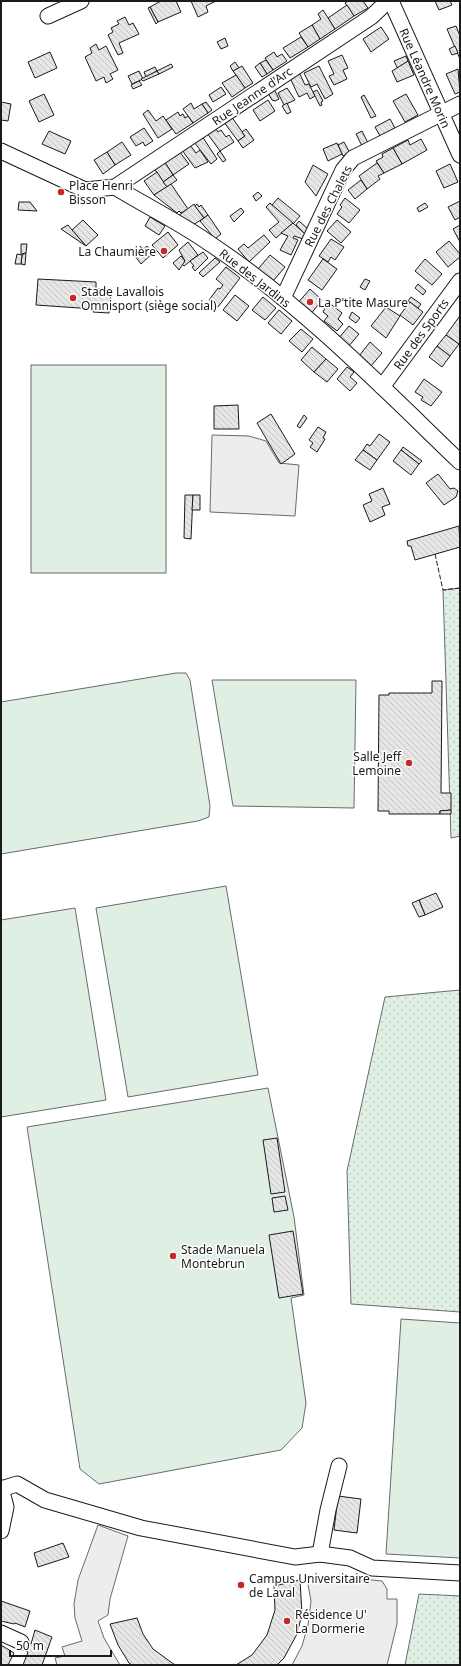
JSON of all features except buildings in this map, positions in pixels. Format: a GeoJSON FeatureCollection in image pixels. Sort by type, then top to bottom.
{"type":"FeatureCollection","features":[{"type":"Feature","properties":{"kind":"street"},"geometry":{"type":"LineString","coordinates":[[48,16],[82,1]]}},
{"type":"Feature","properties":{"kind":"street","name":"Rue Léandre Morin"},"geometry":{"type":"LineString","coordinates":[[390,1],[460,155]]}},
{"type":"Feature","properties":{"kind":"street","name":"Rue Jeanne d'Arc"},"geometry":{"type":"LineString","coordinates":[[114,187],[371,17],[390,1]]}},
{"type":"Feature","properties":{"kind":"street","name":"Rue des Chalets"},"geometry":{"type":"LineString","coordinates":[[282,298],[343,170],[353,158],[460,104]]}},
{"type":"Feature","properties":{"kind":"street"},"geometry":{"type":"LineString","coordinates":[[1,151],[85,190],[114,187]]}},
{"type":"Feature","properties":{"kind":"street","name":"Rue des Jardins"},"geometry":{"type":"LineString","coordinates":[[114,187],[209,242],[282,298],[382,387],[460,462]]}},
{"type":"Feature","properties":{"kind":"street","name":"Rue des Sports"},"geometry":{"type":"LineString","coordinates":[[382,387],[460,281]]}},
{"type":"Feature","properties":{"kind":"street"},"geometry":{"type":"LineString","coordinates":[[320,1554],[328,1510],[339,1466]]}},
{"type":"Feature","properties":{"kind":"street"},"geometry":{"type":"LineString","coordinates":[[1,1531],[6,1507],[1,1489],[17,1484],[45,1500],[141,1528],[295,1557],[320,1554],[350,1558],[372,1568],[460,1572]]}},
{"type":"Feature","properties":{"kind":"street"},"geometry":{"type":"LineString","coordinates":[[1,1633],[21,1642]]}},
{"type":"Feature","properties":{"kind":"green space"},"geometry":{"type":"Polygon","coordinates":[[[31,365],[166,365],[166,573],[31,573],[31,365]]]}},
{"type":"Feature","properties":{"kind":"green space"},"geometry":{"type":"Polygon","coordinates":[[[460,588],[460,836],[451,838],[443,590],[460,588]]]}},
{"type":"Feature","properties":{"kind":"green space"},"geometry":{"type":"Polygon","coordinates":[[[176,673],[186,673],[190,680],[210,806],[209,817],[198,821],[1,854],[1,702],[176,673]]]}},
{"type":"Feature","properties":{"kind":"green space"},"geometry":{"type":"Polygon","coordinates":[[[212,680],[356,680],[354,808],[233,806],[212,680]]]}},
{"type":"Feature","properties":{"kind":"green space"},"geometry":{"type":"Polygon","coordinates":[[[226,886],[258,1075],[128,1097],[96,908],[226,886]]]}},
{"type":"Feature","properties":{"kind":"green space"},"geometry":{"type":"Polygon","coordinates":[[[75,908],[106,1100],[1,1117],[1,920],[75,908]]]}},
{"type":"Feature","properties":{"kind":"green space"},"geometry":{"type":"Polygon","coordinates":[[[460,990],[460,1312],[351,1304],[347,1171],[385,997],[460,990]]]}},
{"type":"Feature","properties":{"kind":"green space","name":"Stade Manuela Montebrun"},"geometry":{"type":"Polygon","coordinates":[[[268,1088],[294,1217],[304,1295],[291,1298],[306,1403],[302,1428],[281,1450],[99,1484],[80,1469],[27,1127],[268,1088]]]}},
{"type":"Feature","properties":{"kind":"green space"},"geometry":{"type":"Polygon","coordinates":[[[401,1319],[460,1323],[460,1558],[386,1554],[401,1319]]]}},
{"type":"Feature","properties":{"kind":"green space"},"geometry":{"type":"Polygon","coordinates":[[[419,1594],[460,1596],[460,1665],[405,1665],[419,1594]]]}},
{"type":"Feature","properties":{"kind":"shaded area"},"geometry":{"type":"Polygon","coordinates":[[[212,435],[249,436],[266,441],[279,463],[299,465],[295,516],[210,512],[212,435]]]}},
{"type":"Feature","properties":{"kind":"shaded area"},"geometry":{"type":"Polygon","coordinates":[[[98,1525],[128,1536],[110,1599],[108,1615],[98,1621],[104,1638],[120,1665],[57,1665],[55,1658],[65,1656],[62,1647],[82,1641],[75,1618],[74,1604],[78,1580],[98,1525]]]}},
{"type":"Feature","properties":{"kind":"shaded area"},"geometry":{"type":"Polygon","coordinates":[[[343,1577],[382,1581],[387,1589],[387,1599],[397,1599],[397,1624],[387,1665],[292,1665],[302,1646],[308,1625],[311,1601],[307,1579],[343,1577]]]}},
{"type":"Feature","properties":{"kind":"fence"},"geometry":{"type":"LineString","coordinates":[[435,554],[443,590],[460,588]]}},
{"type":"Feature","properties":{"kind":"place","name":"Place Henri Bisson"},"geometry":{"type":"Point","coordinates":[61,192]}},
{"type":"Feature","properties":{"kind":"place","name":"La Chaumière"},"geometry":{"type":"Point","coordinates":[164,251]}},
{"type":"Feature","properties":{"kind":"place","name":"Stade Lavallois Omnisport (siège social)"},"geometry":{"type":"Point","coordinates":[73,298]}},
{"type":"Feature","properties":{"kind":"place","name":"La P'tite Masure"},"geometry":{"type":"Point","coordinates":[310,302]}},
{"type":"Feature","properties":{"kind":"place","name":"Salle Jeff Lemoine"},"geometry":{"type":"Point","coordinates":[409,763]}},
{"type":"Feature","properties":{"kind":"place","name":"Stade Manuela Montebrun"},"geometry":{"type":"Point","coordinates":[173,1256]}},
{"type":"Feature","properties":{"kind":"place","name":"Campus Universitaire de Laval"},"geometry":{"type":"Point","coordinates":[241,1585]}},
{"type":"Feature","properties":{"kind":"place","name":"Résidence U' La Dormerie"},"geometry":{"type":"Point","coordinates":[287,1621]}}]}
